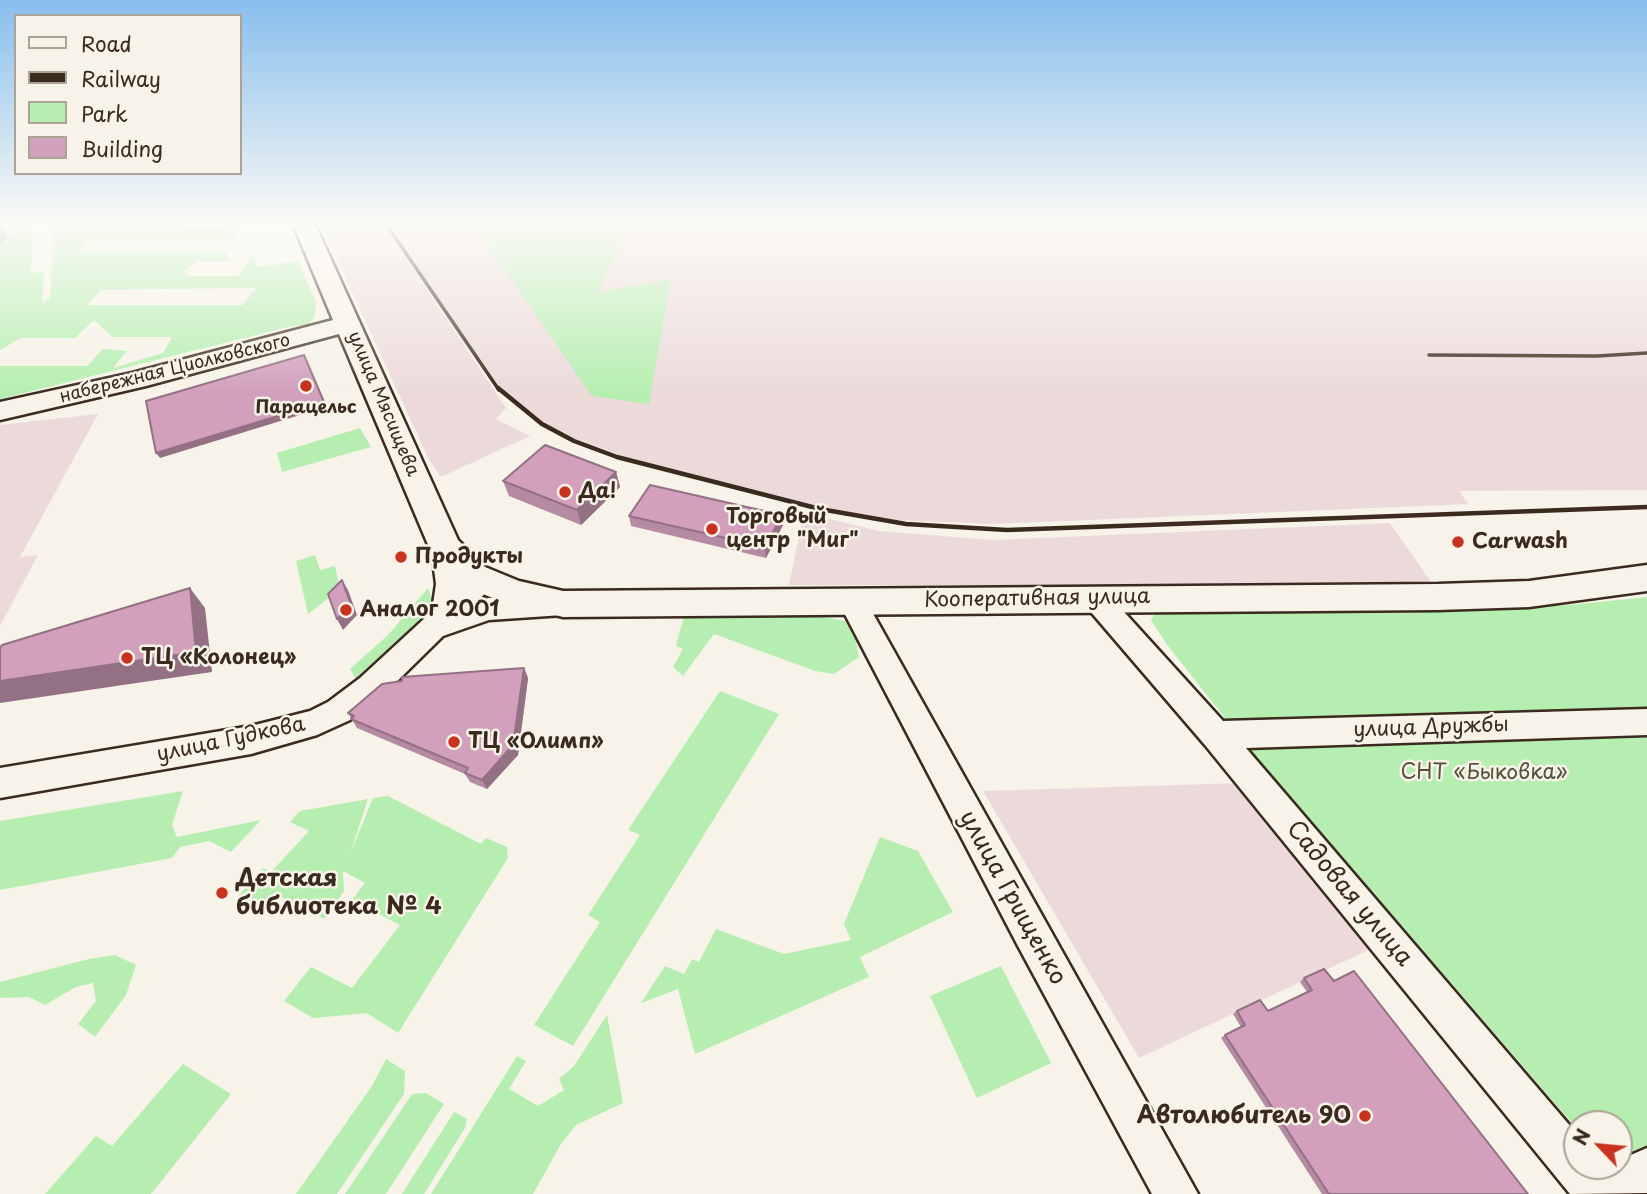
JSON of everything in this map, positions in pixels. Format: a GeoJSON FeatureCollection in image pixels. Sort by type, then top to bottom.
{"type":"FeatureCollection","features":[{"type":"Feature","properties":{"kind":"main road","name":"улица Мясищева"},"geometry":{"type":"LineString","coordinates":[[329,280],[444,546]]}},
{"type":"Feature","properties":{"kind":"main road","name":"набережная Циолковского"},"geometry":{"type":"LineString","coordinates":[[0,411],[136,380],[349,323]]}},
{"type":"Feature","properties":{"kind":"main road","name":"Кооперативная улица"},"geometry":{"type":"LineString","coordinates":[[444,546],[466,570],[482,581],[512,592],[563,604],[1482,596],[1602,586],[1647,578]]}},
{"type":"Feature","properties":{"kind":"street","name":"улица Гудкова"},"geometry":{"type":"LineString","coordinates":[[430,631],[445,608],[449,589],[444,546]]}},
{"type":"Feature","properties":{"kind":"street","name":"улица Гудкова"},"geometry":{"type":"LineString","coordinates":[[0,783],[251,740],[317,722],[339,711],[371,687],[482,581]]}},
{"type":"Feature","properties":{"kind":"street","name":"Садовая улица"},"geometry":{"type":"LineString","coordinates":[[1096,598],[1216,735],[1598,1193]]}},
{"type":"Feature","properties":{"kind":"street","name":"улица Грищенко"},"geometry":{"type":"LineString","coordinates":[[852,601],[1020,913],[1176,1194]]}},
{"type":"Feature","properties":{"kind":"street","name":"улица Гудкова"},"geometry":{"type":"LineString","coordinates":[[430,631],[481,611],[563,604]]}},
{"type":"Feature","properties":{"kind":"street","name":"улица Дружбы"},"geometry":{"type":"LineString","coordinates":[[1216,735],[1647,722]]}},
{"type":"Feature","properties":{"kind":"street"},"geometry":{"type":"LineString","coordinates":[[1598,1193],[1647,1170]]}},
{"type":"Feature","properties":{"kind":"shaded area"},"geometry":{"type":"Polygon","coordinates":[[[346,280],[420,280],[506,408],[496,419],[530,436],[441,477],[429,460],[346,280]]]}},
{"type":"Feature","properties":{"kind":"shaded area"},"geometry":{"type":"Polygon","coordinates":[[[426,280],[1647,280],[1647,490],[1459,491],[1468,504],[993,524],[893,520],[822,508],[620,455],[576,439],[545,423],[502,390],[426,280]]]}},
{"type":"Feature","properties":{"kind":"shaded area"},"geometry":{"type":"Polygon","coordinates":[[[98,414],[20,557],[38,555],[0,626],[0,425],[98,414]]]}},
{"type":"Feature","properties":{"kind":"shaded area"},"geometry":{"type":"Polygon","coordinates":[[[804,513],[879,531],[993,540],[1390,523],[1433,585],[789,585],[804,513]]]}},
{"type":"Feature","properties":{"kind":"shaded area"},"geometry":{"type":"Polygon","coordinates":[[[1241,783],[1379,945],[1139,1058],[983,791],[1241,783]]]}},
{"type":"Feature","properties":{"kind":"green space"},"geometry":{"type":"Polygon","coordinates":[[[0,280],[43,280],[42,305],[50,297],[51,280],[306,280],[316,302],[315,316],[309,324],[0,399],[0,366],[87,366],[103,349],[127,351],[113,368],[163,353],[172,337],[112,337],[94,320],[75,338],[21,338],[0,350],[0,280]],[[256,288],[71,290],[101,290],[87,305],[243,305],[256,288]]]}},
{"type":"Feature","properties":{"kind":"green space"},"geometry":{"type":"Polygon","coordinates":[[[512,280],[604,280],[598,292],[671,280],[649,404],[592,396],[512,280]]]}},
{"type":"Feature","properties":{"kind":"green space"},"geometry":{"type":"Polygon","coordinates":[[[360,428],[371,447],[282,472],[277,453],[360,428]]]}},
{"type":"Feature","properties":{"kind":"green space"},"geometry":{"type":"Polygon","coordinates":[[[315,555],[320,570],[335,566],[340,589],[308,614],[296,561],[315,555]]]}},
{"type":"Feature","properties":{"kind":"green space"},"geometry":{"type":"Polygon","coordinates":[[[428,588],[433,602],[425,620],[370,674],[356,679],[350,669],[388,635],[428,588]]]}},
{"type":"Feature","properties":{"kind":"green space","name":"СНТ «Быковка»"},"geometry":{"type":"Polygon","coordinates":[[[1647,597],[1647,1194],[1633,1194],[1621,1180],[1633,1180],[1633,1110],[1563,1110],[1563,1113],[1248,747],[1168,646],[1151,620],[1158,607],[1425,611],[1570,605],[1647,597]]]}},
{"type":"Feature","properties":{"kind":"green space"},"geometry":{"type":"Polygon","coordinates":[[[809,614],[845,621],[856,641],[859,657],[834,674],[815,671],[714,634],[683,676],[673,667],[683,649],[676,646],[684,616],[809,614]]]}},
{"type":"Feature","properties":{"kind":"green space"},"geometry":{"type":"Polygon","coordinates":[[[720,691],[779,714],[573,1046],[534,1025],[600,922],[588,915],[640,835],[628,830],[720,691]]]}},
{"type":"Feature","properties":{"kind":"green space"},"geometry":{"type":"Polygon","coordinates":[[[183,791],[172,825],[177,837],[261,820],[231,852],[209,841],[180,847],[172,858],[0,890],[0,821],[183,791]]]}},
{"type":"Feature","properties":{"kind":"green space"},"geometry":{"type":"Polygon","coordinates":[[[388,796],[481,844],[486,838],[507,847],[508,858],[398,1033],[367,1013],[313,1018],[284,1001],[311,967],[352,988],[400,925],[352,900],[365,883],[343,871],[344,891],[324,919],[279,896],[266,910],[238,896],[263,868],[271,872],[309,831],[290,822],[300,811],[368,799],[350,854],[373,798],[388,796]]]}},
{"type":"Feature","properties":{"kind":"green space"},"geometry":{"type":"Polygon","coordinates":[[[880,837],[918,851],[953,912],[860,957],[869,977],[695,1054],[678,989],[641,1003],[665,966],[684,974],[692,959],[699,962],[716,929],[784,954],[851,940],[844,924],[880,837]]]}},
{"type":"Feature","properties":{"kind":"green space"},"geometry":{"type":"Polygon","coordinates":[[[115,955],[136,965],[126,995],[95,1037],[78,1024],[96,1001],[93,983],[76,987],[45,1005],[29,997],[0,998],[0,982],[115,955]]]}},
{"type":"Feature","properties":{"kind":"green space"},"geometry":{"type":"Polygon","coordinates":[[[1001,966],[1051,1063],[977,1098],[930,996],[1001,966]]]}},
{"type":"Feature","properties":{"kind":"green space"},"geometry":{"type":"Polygon","coordinates":[[[607,1015],[623,1103],[576,1125],[561,1144],[533,1194],[431,1194],[517,1056],[526,1061],[509,1089],[538,1106],[564,1090],[559,1079],[574,1066],[607,1015]]]}},
{"type":"Feature","properties":{"kind":"green space"},"geometry":{"type":"Polygon","coordinates":[[[386,1059],[405,1071],[404,1094],[337,1194],[296,1194],[372,1086],[386,1059]]]}},
{"type":"Feature","properties":{"kind":"green space"},"geometry":{"type":"Polygon","coordinates":[[[183,1064],[231,1094],[151,1194],[45,1194],[96,1136],[112,1146],[183,1064]]]}},
{"type":"Feature","properties":{"kind":"green space"},"geometry":{"type":"Polygon","coordinates":[[[426,1093],[444,1104],[386,1194],[345,1194],[412,1094],[426,1093]]]}},
{"type":"Feature","properties":{"kind":"green space"},"geometry":{"type":"Polygon","coordinates":[[[454,1112],[467,1119],[465,1128],[424,1194],[402,1194],[454,1112]]]}},
{"type":"Feature","properties":{"kind":"building"},"geometry":{"type":"Polygon","coordinates":[[[304,355],[324,402],[156,453],[146,401],[304,355]]]}},
{"type":"Feature","properties":{"kind":"building"},"geometry":{"type":"Polygon","coordinates":[[[545,445],[616,472],[577,510],[503,481],[545,445]]]}},
{"type":"Feature","properties":{"kind":"building","name":"Торговый центр \"Миг\""},"geometry":{"type":"Polygon","coordinates":[[[650,485],[782,515],[765,547],[629,516],[650,485]]]}},
{"type":"Feature","properties":{"kind":"building"},"geometry":{"type":"Polygon","coordinates":[[[342,580],[351,605],[337,619],[328,594],[342,580]]]}},
{"type":"Feature","properties":{"kind":"building"},"geometry":{"type":"Polygon","coordinates":[[[190,588],[196,652],[0,681],[2,645],[190,588]]]}},
{"type":"Feature","properties":{"kind":"building","name":"ТЦ «Олимп»"},"geometry":{"type":"Polygon","coordinates":[[[524,668],[513,745],[482,780],[465,773],[468,768],[351,719],[354,716],[348,713],[382,684],[402,681],[402,677],[524,668]]]}},
{"type":"Feature","properties":{"kind":"building","name":"Автолюбитель 90"},"geometry":{"type":"Polygon","coordinates":[[[1324,969],[1334,981],[1354,971],[1528,1194],[1329,1194],[1225,1035],[1245,1025],[1237,1011],[1260,1000],[1268,1011],[1312,990],[1304,978],[1324,969]]]}},
{"type":"Feature","properties":{"kind":"railway"},"geometry":{"type":"LineString","coordinates":[[424,280],[499,390]]}},
{"type":"Feature","properties":{"kind":"railway"},"geometry":{"type":"LineString","coordinates":[[1429,355],[1597,356],[1647,353]]}},
{"type":"Feature","properties":{"kind":"railway"},"geometry":{"type":"LineString","coordinates":[[498,388],[542,424],[574,441],[617,457],[820,509],[906,524],[1007,530],[1647,507]]}},
{"type":"Feature","properties":{"kind":"place","name":"Парацельс"},"geometry":{"type":"Point","coordinates":[306,386]}},
{"type":"Feature","properties":{"kind":"place","name":"Да!"},"geometry":{"type":"Point","coordinates":[565,492]}},
{"type":"Feature","properties":{"kind":"place","name":"Торговый центр \"Миг\""},"geometry":{"type":"Point","coordinates":[712,529]}},
{"type":"Feature","properties":{"kind":"place","name":"Carwash"},"geometry":{"type":"Point","coordinates":[1458,542]}},
{"type":"Feature","properties":{"kind":"place","name":"Продукты"},"geometry":{"type":"Point","coordinates":[401,557]}},
{"type":"Feature","properties":{"kind":"place","name":"Аналог 2001"},"geometry":{"type":"Point","coordinates":[346,610]}},
{"type":"Feature","properties":{"kind":"place","name":"ТЦ «Колонец»"},"geometry":{"type":"Point","coordinates":[127,658]}},
{"type":"Feature","properties":{"kind":"place","name":"ТЦ «Олимп»"},"geometry":{"type":"Point","coordinates":[454,742]}},
{"type":"Feature","properties":{"kind":"place","name":"Детская библиотека № 4"},"geometry":{"type":"Point","coordinates":[222,893]}},
{"type":"Feature","properties":{"kind":"place","name":"Автолюбитель 90"},"geometry":{"type":"Point","coordinates":[1365,1116]}}]}
